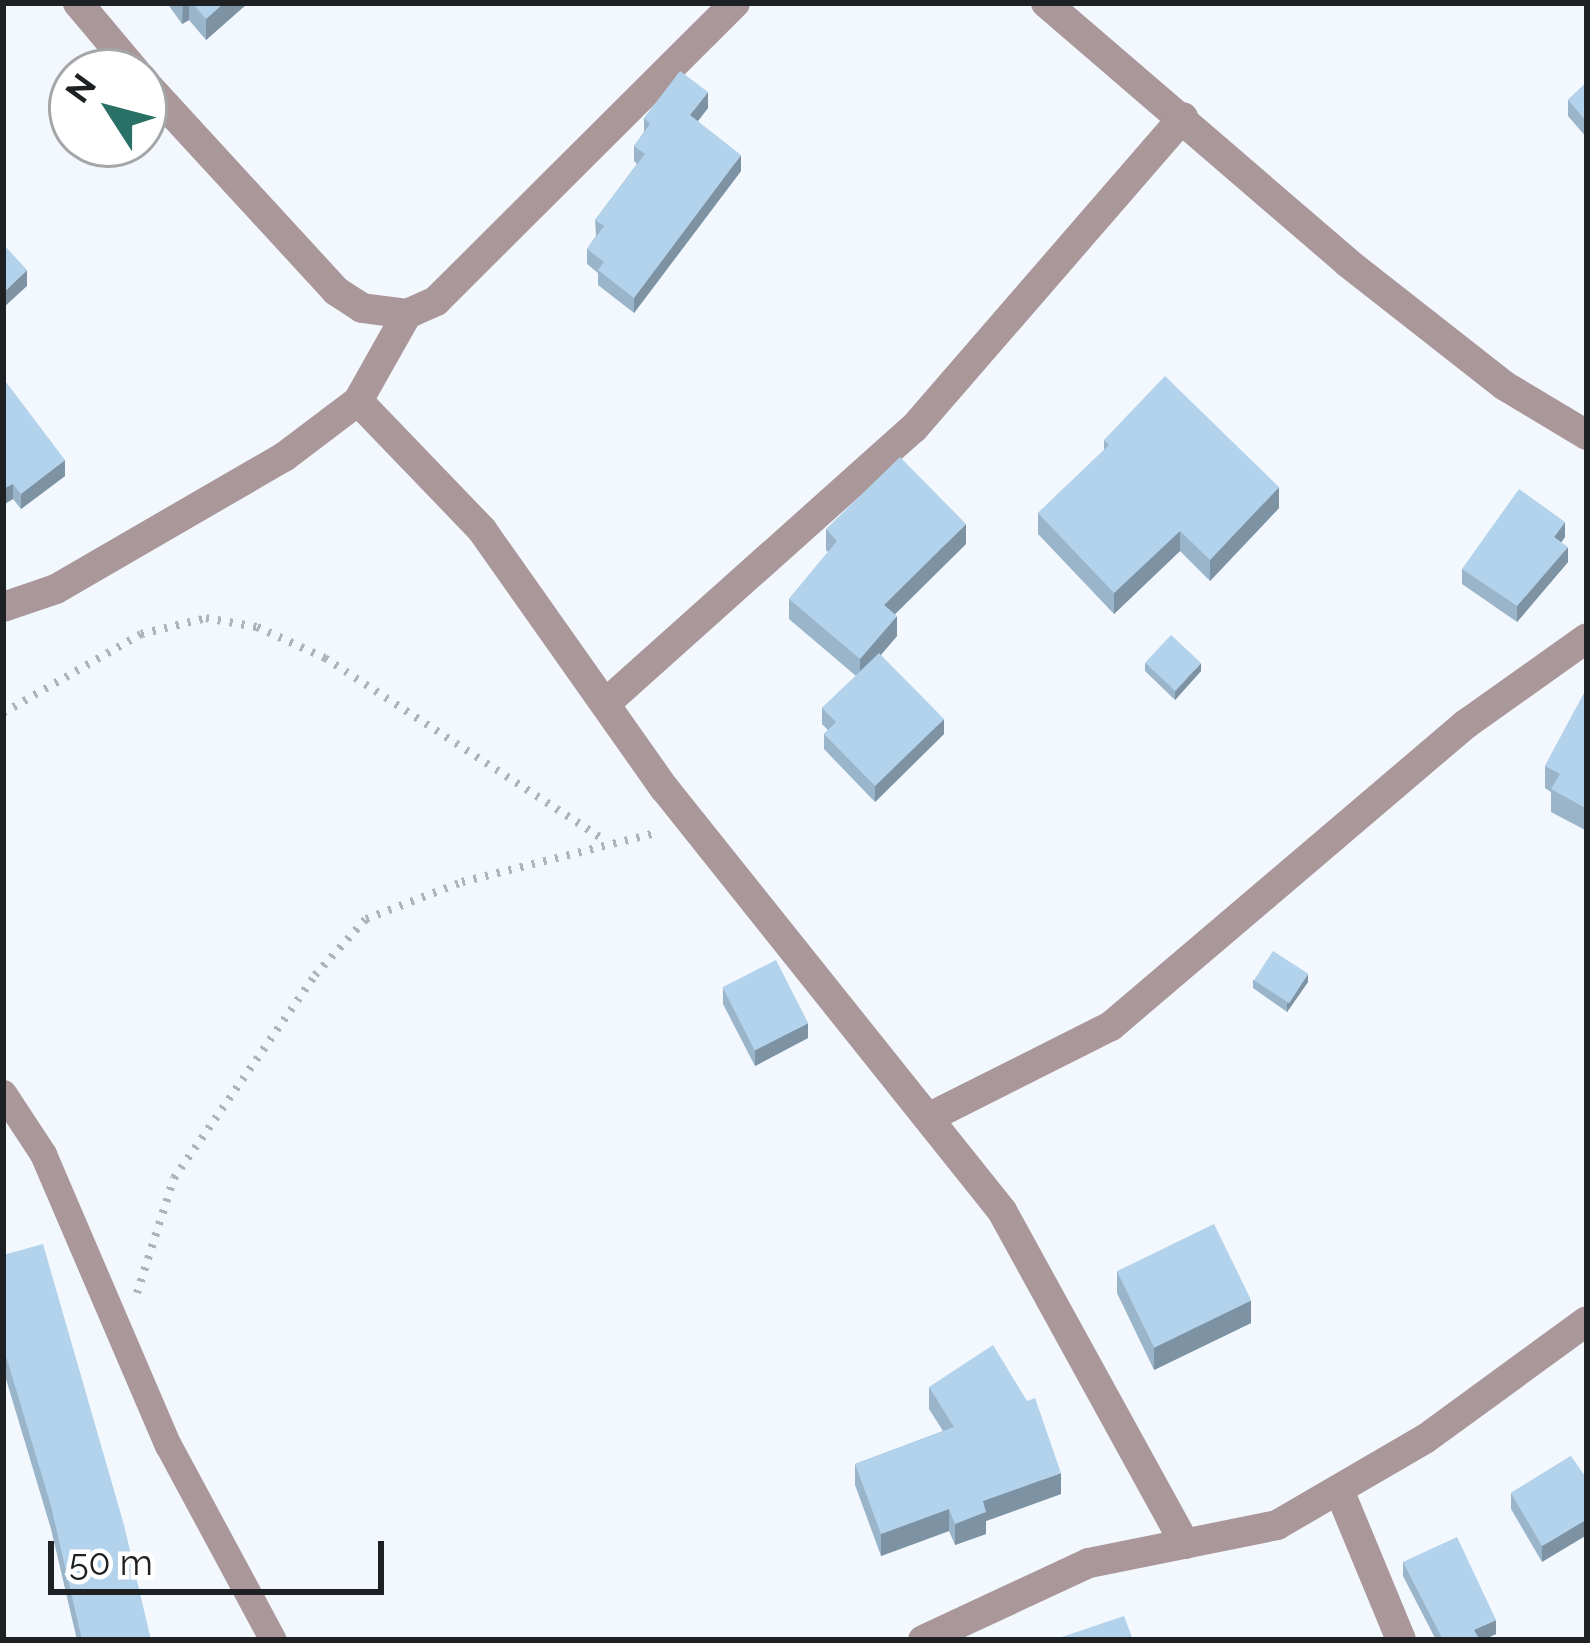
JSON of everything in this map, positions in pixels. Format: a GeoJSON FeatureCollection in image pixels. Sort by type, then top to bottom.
{"type":"FeatureCollection","features":[{"type":"Feature","properties":{"kind":"street"},"geometry":{"type":"LineString","coordinates":[[78,3],[116,48]]}},
{"type":"Feature","properties":{"kind":"street"},"geometry":{"type":"LineString","coordinates":[[168,108],[336,291],[362,308],[407,314],[436,301],[735,3]]}},
{"type":"Feature","properties":{"kind":"street"},"geometry":{"type":"LineString","coordinates":[[1046,3],[1453,345],[1587,434]]}},
{"type":"Feature","properties":{"kind":"street"},"geometry":{"type":"LineString","coordinates":[[606,703],[914,428],[1183,117]]}},
{"type":"Feature","properties":{"kind":"street"},"geometry":{"type":"LineString","coordinates":[[3,607],[56,589],[284,457],[358,401],[407,314]]}},
{"type":"Feature","properties":{"kind":"street"},"geometry":{"type":"LineString","coordinates":[[358,401],[482,530],[695,826],[1002,1211],[1185,1544]]}},
{"type":"Feature","properties":{"kind":"street"},"geometry":{"type":"LineString","coordinates":[[928,1118],[1111,1026],[1466,724],[1587,638]]}},
{"type":"Feature","properties":{"kind":"street"},"geometry":{"type":"LineString","coordinates":[[923,1640],[1089,1563],[1277,1525],[1425,1439],[1587,1321]]}},
{"type":"Feature","properties":{"kind":"street"},"geometry":{"type":"LineString","coordinates":[[1339,1490],[1401,1640]]}},
{"type":"Feature","properties":{"kind":"lane"},"geometry":{"type":"LineString","coordinates":[[3,1093],[43,1154],[113,1329],[273,1640]]}},
{"type":"Feature","properties":{"kind":"path"},"geometry":{"type":"LineString","coordinates":[[3,713],[141,634],[206,618],[257,627],[325,658],[606,841]]}},
{"type":"Feature","properties":{"kind":"path"},"geometry":{"type":"LineString","coordinates":[[113,1329],[143,1285],[173,1178],[315,975],[367,919],[606,841],[695,826]]}},
{"type":"Feature","properties":{"kind":"building"},"geometry":{"type":"Polygon","coordinates":[[[192,3],[224,3],[206,19],[192,3]]]}},
{"type":"Feature","properties":{"kind":"building"},"geometry":{"type":"Polygon","coordinates":[[[680,71],[708,92],[690,115],[741,155],[634,298],[598,270],[604,262],[587,249],[604,226],[595,220],[645,154],[634,146],[650,124],[644,118],[680,71]]]}},
{"type":"Feature","properties":{"kind":"building"},"geometry":{"type":"Polygon","coordinates":[[[1587,82],[1587,122],[1568,100],[1587,82]]]}},
{"type":"Feature","properties":{"kind":"building"},"geometry":{"type":"Polygon","coordinates":[[[3,244],[27,270],[3,293],[3,244]]]}},
{"type":"Feature","properties":{"kind":"building"},"geometry":{"type":"Polygon","coordinates":[[[1165,376],[1279,487],[1210,560],[1180,531],[1114,593],[1038,513],[1109,445],[1104,440],[1165,376]]]}},
{"type":"Feature","properties":{"kind":"building"},"geometry":{"type":"Polygon","coordinates":[[[3,378],[65,460],[21,494],[13,484],[3,489],[3,378]]]}},
{"type":"Feature","properties":{"kind":"building"},"geometry":{"type":"Polygon","coordinates":[[[900,457],[966,524],[884,605],[897,616],[860,659],[789,599],[837,541],[826,529],[900,457]]]}},
{"type":"Feature","properties":{"kind":"building"},"geometry":{"type":"Polygon","coordinates":[[[1519,489],[1565,522],[1554,537],[1568,547],[1517,606],[1462,569],[1519,489]]]}},
{"type":"Feature","properties":{"kind":"building"},"geometry":{"type":"Polygon","coordinates":[[[1171,635],[1201,663],[1175,691],[1145,663],[1171,635]]]}},
{"type":"Feature","properties":{"kind":"building"},"geometry":{"type":"Polygon","coordinates":[[[879,653],[944,719],[875,786],[824,734],[836,722],[822,708],[879,653]]]}},
{"type":"Feature","properties":{"kind":"building"},"geometry":{"type":"Polygon","coordinates":[[[1587,688],[1587,809],[1551,789],[1560,774],[1545,766],[1587,688]]]}},
{"type":"Feature","properties":{"kind":"building"},"geometry":{"type":"Polygon","coordinates":[[[1273,951],[1308,974],[1289,1003],[1254,980],[1273,951]]]}},
{"type":"Feature","properties":{"kind":"building"},"geometry":{"type":"Polygon","coordinates":[[[776,960],[808,1023],[755,1051],[723,987],[776,960]]]}},
{"type":"Feature","properties":{"kind":"building"},"geometry":{"type":"Polygon","coordinates":[[[1214,1224],[1251,1300],[1154,1348],[1117,1271],[1214,1224]]]}},
{"type":"Feature","properties":{"kind":"building"},"geometry":{"type":"Polygon","coordinates":[[[43,1244],[124,1525],[151,1640],[82,1640],[51,1506],[3,1346],[3,1255],[43,1244]]]}},
{"type":"Feature","properties":{"kind":"building"},"geometry":{"type":"Polygon","coordinates":[[[993,1345],[1027,1401],[1035,1398],[1061,1473],[983,1501],[986,1512],[955,1524],[949,1509],[881,1534],[855,1464],[954,1427],[929,1387],[993,1345]]]}},
{"type":"Feature","properties":{"kind":"building"},"geometry":{"type":"Polygon","coordinates":[[[1571,1456],[1587,1479],[1587,1519],[1542,1546],[1511,1493],[1571,1456]]]}},
{"type":"Feature","properties":{"kind":"building"},"geometry":{"type":"Polygon","coordinates":[[[1457,1537],[1496,1620],[1474,1630],[1480,1640],[1443,1640],[1403,1562],[1457,1537]]]}},
{"type":"Feature","properties":{"kind":"building"},"geometry":{"type":"Polygon","coordinates":[[[1124,1616],[1133,1640],[1053,1640],[1124,1616]]]}}]}
